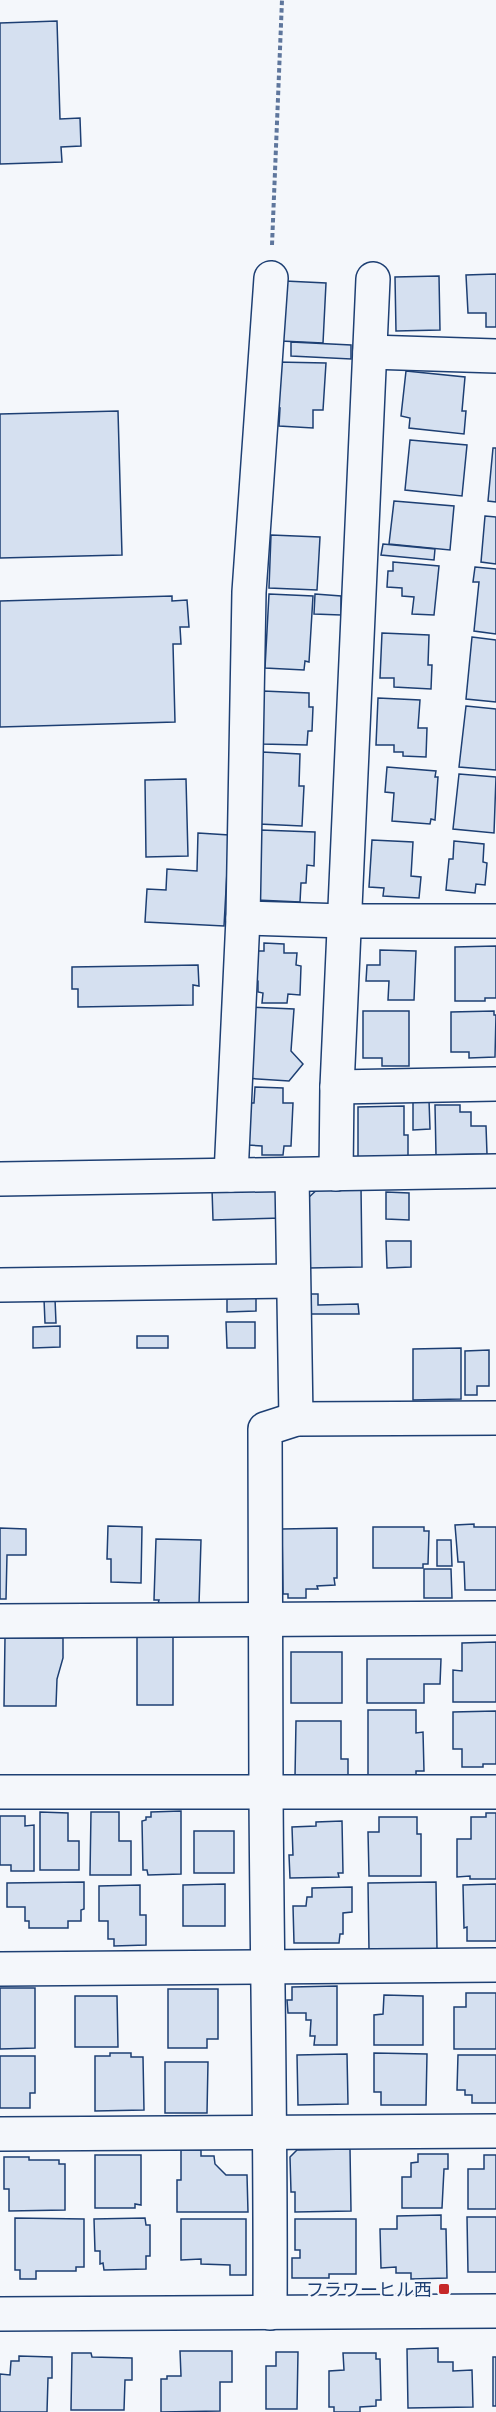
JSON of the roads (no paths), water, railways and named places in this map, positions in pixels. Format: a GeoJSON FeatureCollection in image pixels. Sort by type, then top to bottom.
{"type":"FeatureCollection","features":[{"type":"Feature","properties":{"kind":"street"},"geometry":{"type":"LineString","coordinates":[[231,1175],[243,918],[249,592],[271,278]]}},
{"type":"Feature","properties":{"kind":"street"},"geometry":{"type":"LineString","coordinates":[[336,1174],[337,1087],[373,279]]}},
{"type":"Feature","properties":{"kind":"street"},"geometry":{"type":"LineString","coordinates":[[370,352],[496,356]]}},
{"type":"Feature","properties":{"kind":"street"},"geometry":{"type":"LineString","coordinates":[[243,918],[496,921]]}},
{"type":"Feature","properties":{"kind":"street"},"geometry":{"type":"LineString","coordinates":[[337,1087],[496,1084]]}},
{"type":"Feature","properties":{"kind":"street"},"geometry":{"type":"LineString","coordinates":[[0,1179],[496,1172]]}},
{"type":"Feature","properties":{"kind":"street"},"geometry":{"type":"LineString","coordinates":[[292,1175],[296,1419]]}},
{"type":"Feature","properties":{"kind":"street"},"geometry":{"type":"LineString","coordinates":[[0,1285],[293,1281]]}},
{"type":"Feature","properties":{"kind":"street"},"geometry":{"type":"LineString","coordinates":[[270,2313],[271,2132],[266,1792],[265,1429],[296,1419],[496,1418]]}},
{"type":"Feature","properties":{"kind":"street"},"geometry":{"type":"LineString","coordinates":[[0,1621],[496,1618]]}},
{"type":"Feature","properties":{"kind":"street"},"geometry":{"type":"LineString","coordinates":[[0,1792],[496,1792]]}},
{"type":"Feature","properties":{"kind":"street"},"geometry":{"type":"LineString","coordinates":[[0,1969],[496,1965]]}},
{"type":"Feature","properties":{"kind":"street"},"geometry":{"type":"LineString","coordinates":[[0,2134],[496,2131]]}},
{"type":"Feature","properties":{"kind":"street"},"geometry":{"type":"LineString","coordinates":[[0,2314],[496,2311]]}},
{"type":"Feature","properties":{"kind":"place","name":"フラワーヒル西"},"geometry":{"type":"Point","coordinates":[444,2289]}}]}
